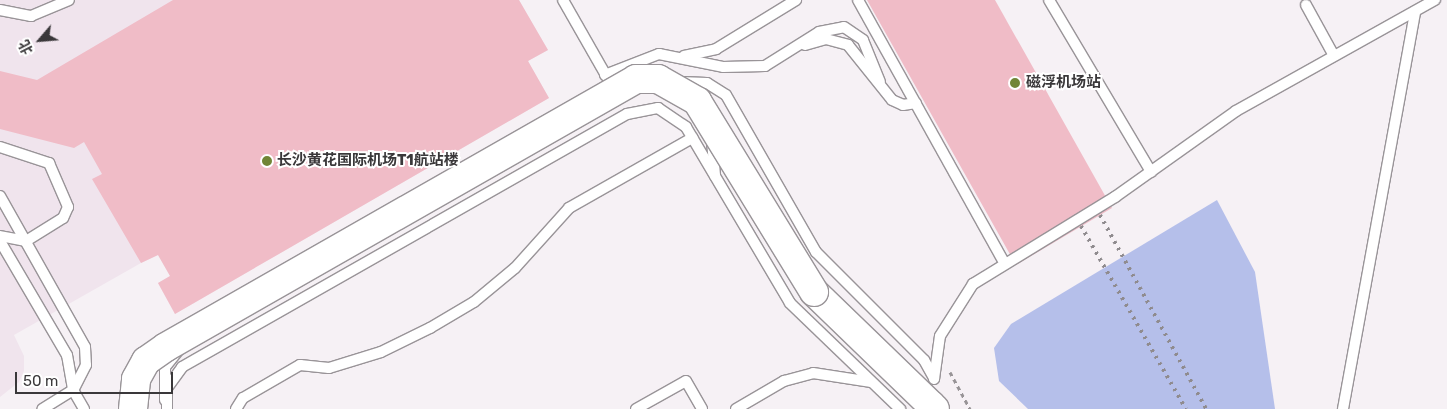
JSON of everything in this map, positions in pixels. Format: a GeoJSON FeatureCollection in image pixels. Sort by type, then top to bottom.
{"type":"FeatureCollection","features":[{"type":"Feature","properties":{"kind":"street"},"geometry":{"type":"LineString","coordinates":[[133,409],[136,379],[146,361],[166,346],[636,79],[658,79],[697,101],[814,292],[932,408]]}},
{"type":"Feature","properties":{"kind":"lane"},"geometry":{"type":"LineString","coordinates":[[0,10],[31,16],[69,0]]}},
{"type":"Feature","properties":{"kind":"lane"},"geometry":{"type":"LineString","coordinates":[[563,0],[606,75],[606,86]]}},
{"type":"Feature","properties":{"kind":"lane"},"geometry":{"type":"LineString","coordinates":[[606,75],[640,59],[682,57],[716,48],[796,0]]}},
{"type":"Feature","properties":{"kind":"lane"},"geometry":{"type":"LineString","coordinates":[[858,0],[1004,262]]}},
{"type":"Feature","properties":{"kind":"lane"},"geometry":{"type":"LineString","coordinates":[[1049,0],[1150,172]]}},
{"type":"Feature","properties":{"kind":"lane"},"geometry":{"type":"LineString","coordinates":[[932,408],[940,336],[952,314],[973,284],[1004,262],[1150,172],[1236,111],[1435,0]]}},
{"type":"Feature","properties":{"kind":"lane"},"geometry":{"type":"LineString","coordinates":[[1306,5],[1334,56]]}},
{"type":"Feature","properties":{"kind":"lane"},"geometry":{"type":"LineString","coordinates":[[1343,409],[1415,11]]}},
{"type":"Feature","properties":{"kind":"lane"},"geometry":{"type":"LineString","coordinates":[[682,57],[742,69],[766,66],[830,27],[855,30],[875,61],[880,82]]}},
{"type":"Feature","properties":{"kind":"lane"},"geometry":{"type":"LineString","coordinates":[[801,46],[826,40],[848,45],[863,68],[880,82],[892,100],[903,105],[916,103]]}},
{"type":"Feature","properties":{"kind":"lane"},"geometry":{"type":"LineString","coordinates":[[162,380],[177,352],[191,343],[613,97],[648,83],[687,102],[703,120],[712,140],[715,180]]}},
{"type":"Feature","properties":{"kind":"lane"},"geometry":{"type":"LineString","coordinates":[[166,405],[158,358],[164,343],[175,334],[606,86],[648,83],[707,83],[726,95],[816,252],[924,360],[934,378]]}},
{"type":"Feature","properties":{"kind":"lane"},"geometry":{"type":"LineString","coordinates":[[166,405],[173,377],[182,367],[627,114],[658,108],[672,114],[692,138],[775,284],[900,409]]}},
{"type":"Feature","properties":{"kind":"lane"},"geometry":{"type":"LineString","coordinates":[[236,409],[242,398],[300,365],[329,368],[381,352],[430,328],[474,302],[514,268],[569,208],[692,138]]}},
{"type":"Feature","properties":{"kind":"lane"},"geometry":{"type":"LineString","coordinates":[[0,147],[49,164],[64,189],[68,207],[63,218],[26,241],[0,236]]}},
{"type":"Feature","properties":{"kind":"lane"},"geometry":{"type":"LineString","coordinates":[[0,196],[85,347],[86,365],[73,390],[42,409]]}},
{"type":"Feature","properties":{"kind":"lane"},"geometry":{"type":"LineString","coordinates":[[0,241],[67,355],[73,390],[84,409]]}},
{"type":"Feature","properties":{"kind":"lane"},"geometry":{"type":"LineString","coordinates":[[736,409],[784,381],[813,373],[872,382]]}},
{"type":"Feature","properties":{"kind":"lane"},"geometry":{"type":"LineString","coordinates":[[636,409],[686,381],[702,409]]}},
{"type":"Feature","properties":{"kind":"path"},"geometry":{"type":"LineString","coordinates":[[945,362],[970,409]]}},
{"type":"Feature","properties":{"kind":"shaded area","name":"长沙黄花国际机场T1航站楼"},"geometry":{"type":"Polygon","coordinates":[[[0,0],[519,0],[548,50],[528,61],[549,98],[175,314],[158,283],[170,276],[158,255],[141,263],[14,335],[24,356],[24,371],[19,382],[0,397],[0,0]]]}},
{"type":"Feature","properties":{"kind":"water"},"geometry":{"type":"Polygon","coordinates":[[[1217,200],[1255,272],[1275,409],[1028,409],[999,381],[994,348],[1011,324],[1217,200]]]}},
{"type":"Feature","properties":{"kind":"building","name":"长沙黄花国际机场T1航站楼"},"geometry":{"type":"Polygon","coordinates":[[[173,0],[519,0],[548,50],[528,61],[549,98],[175,314],[158,283],[170,276],[158,255],[141,263],[92,179],[102,174],[84,142],[74,148],[0,129],[0,71],[37,80],[173,0]]]}},
{"type":"Feature","properties":{"kind":"building"},"geometry":{"type":"Polygon","coordinates":[[[867,0],[995,0],[1112,208],[1016,265],[867,0]]]}},
{"type":"Feature","properties":{"kind":"railway"},"geometry":{"type":"LineString","coordinates":[[1100,215],[1206,409]]}},
{"type":"Feature","properties":{"kind":"railway"},"geometry":{"type":"LineString","coordinates":[[1081,226],[1186,409]]}},
{"type":"Feature","properties":{"kind":"place","name":"磁浮机场站"},"geometry":{"type":"Point","coordinates":[1015,83]}},
{"type":"Feature","properties":{"kind":"place","name":"长沙黄花国际机场T1航站楼"},"geometry":{"type":"Point","coordinates":[267,161]}}]}
